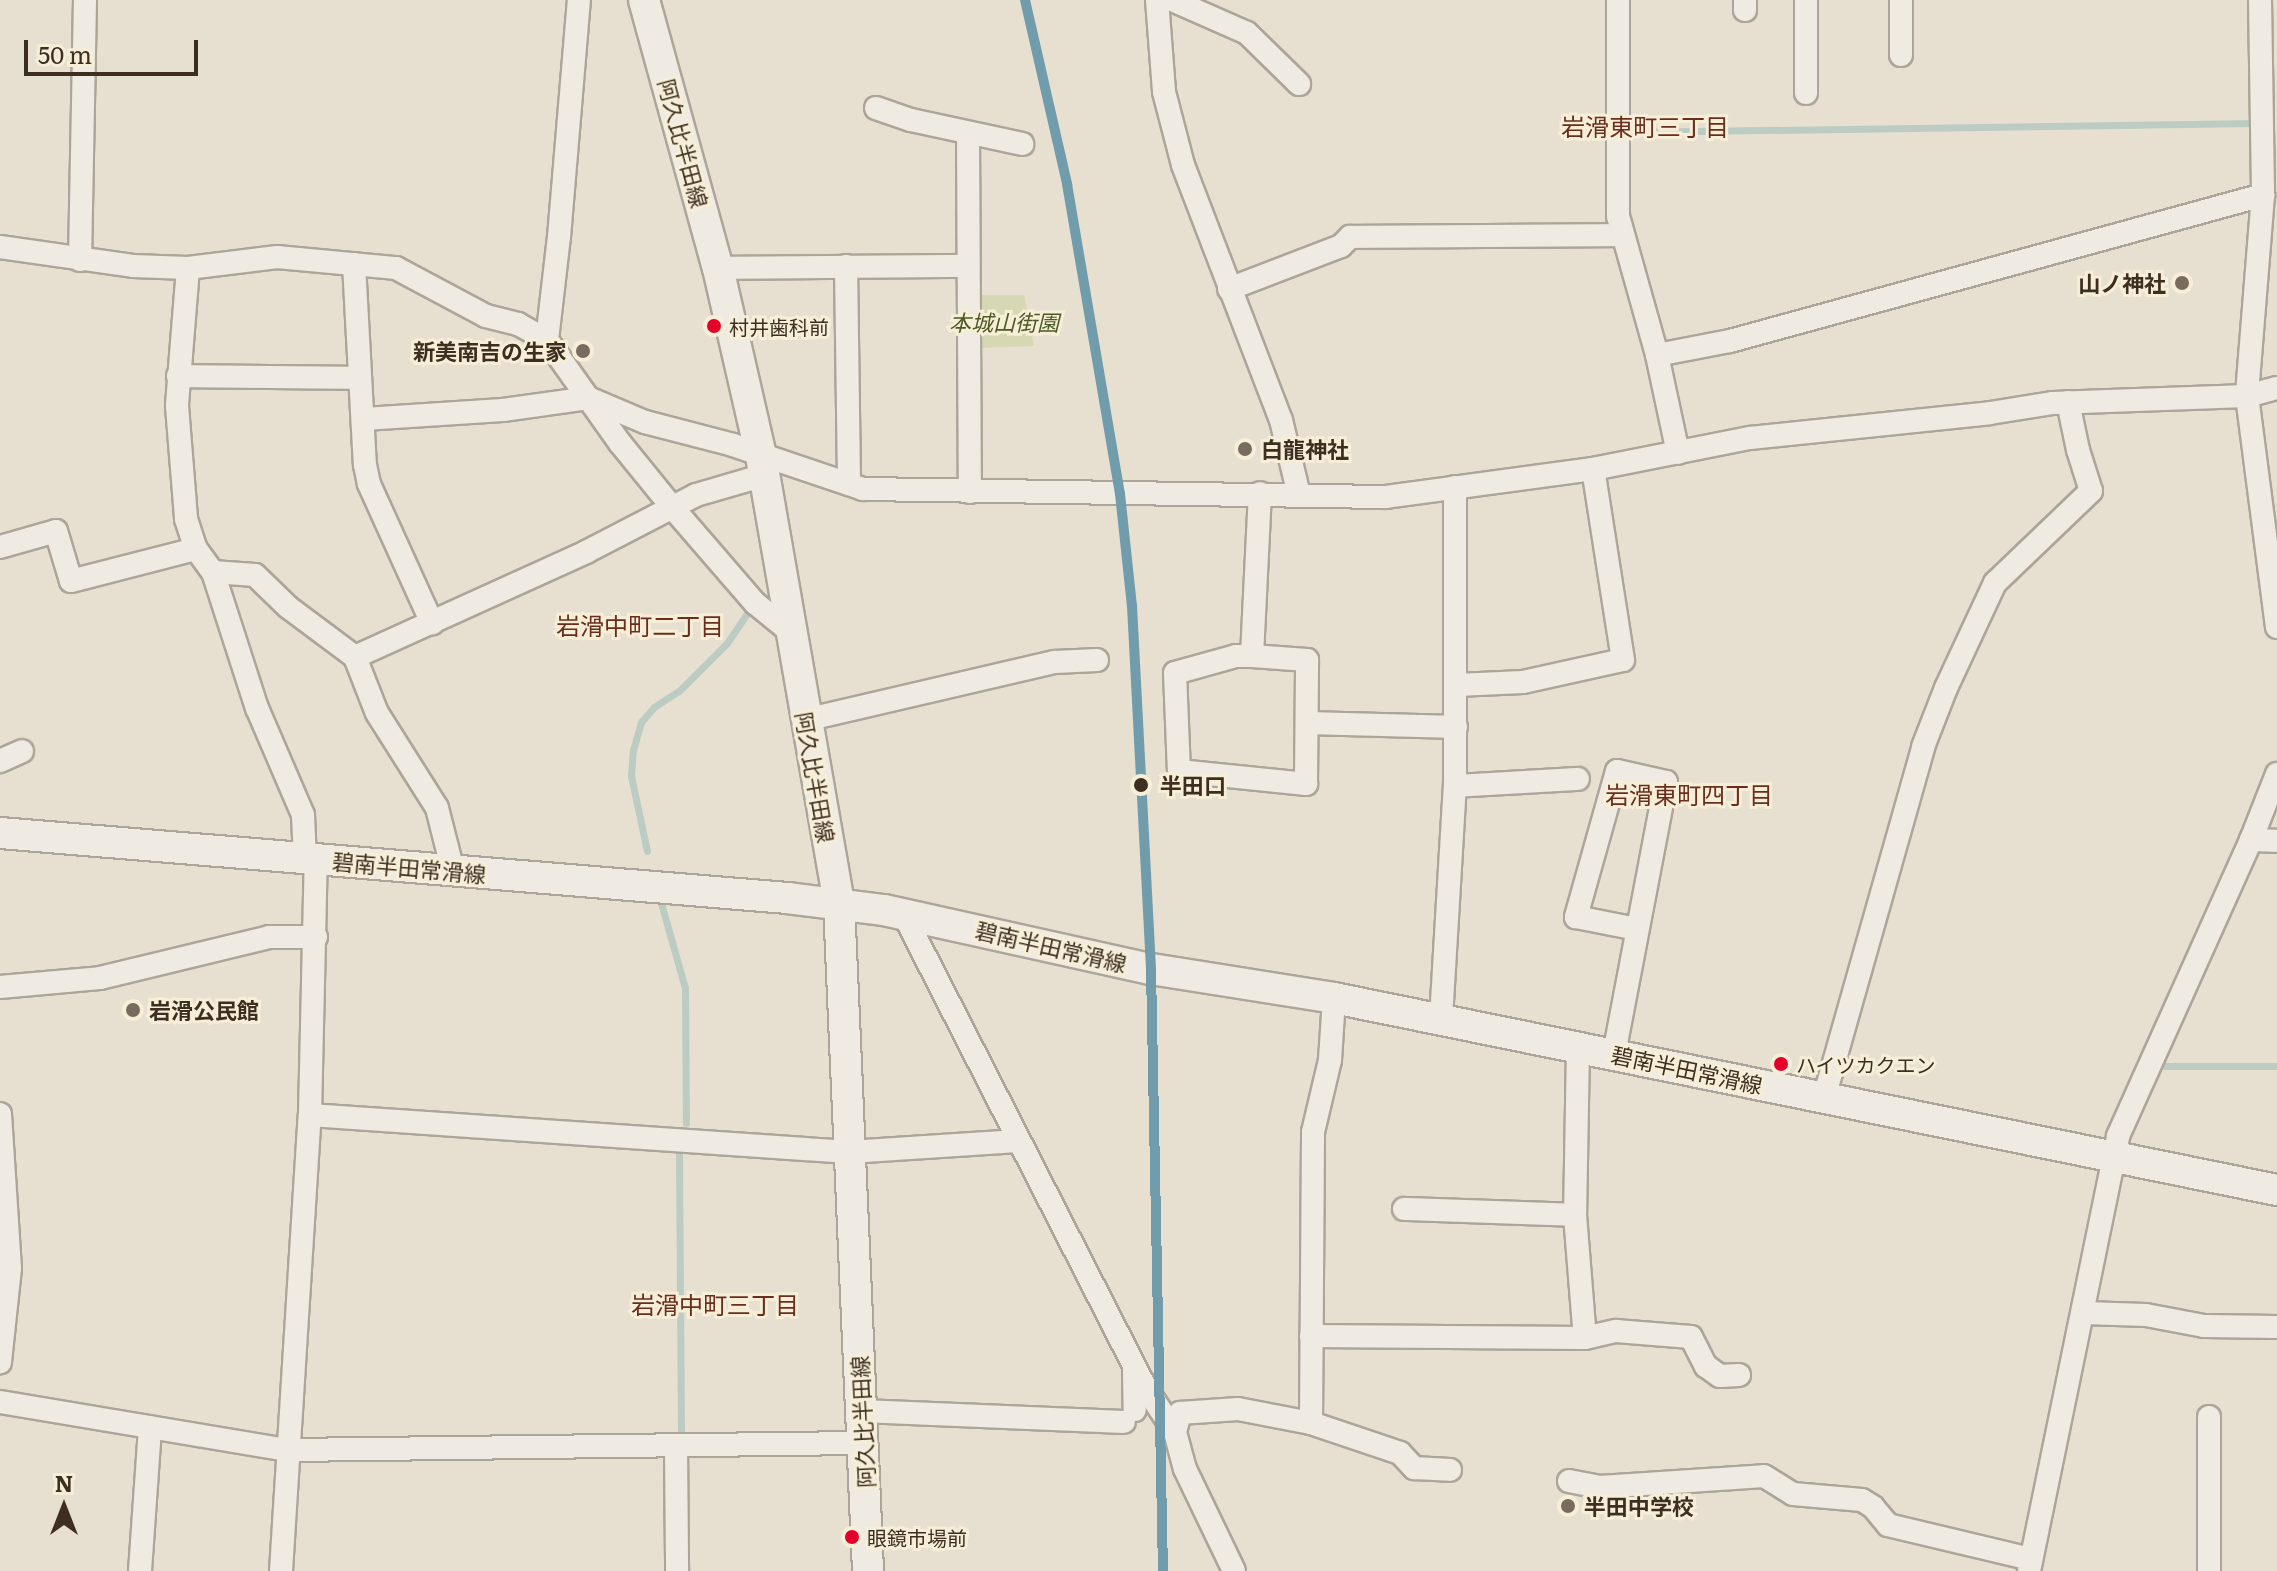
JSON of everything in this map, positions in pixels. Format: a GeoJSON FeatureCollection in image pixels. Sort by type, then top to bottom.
{"type":"FeatureCollection","features":[{"type":"Feature","properties":{"kind":"main road","name":"阿久比半田線"},"geometry":{"type":"LineString","coordinates":[[644,0],[718,268],[763,466],[839,904],[868,1571]]}},
{"type":"Feature","properties":{"kind":"main road","name":"碧南半田常滑線"},"geometry":{"type":"LineString","coordinates":[[0,833],[839,904],[903,913],[1151,969],[1334,998],[1441,1019],[2277,1190]]}},
{"type":"Feature","properties":{"kind":"street"},"geometry":{"type":"LineString","coordinates":[[80,260],[85,0]]}},
{"type":"Feature","properties":{"kind":"street"},"geometry":{"type":"LineString","coordinates":[[547,340],[579,0]]}},
{"type":"Feature","properties":{"kind":"street"},"geometry":{"type":"LineString","coordinates":[[1157,0],[1164,92],[1197,210],[1281,420],[1299,495]]}},
{"type":"Feature","properties":{"kind":"street"},"geometry":{"type":"LineString","coordinates":[[1172,0],[1247,33],[1299,84]]}},
{"type":"Feature","properties":{"kind":"street"},"geometry":{"type":"LineString","coordinates":[[1618,0],[1618,216],[1657,355],[1678,453]]}},
{"type":"Feature","properties":{"kind":"street"},"geometry":{"type":"LineString","coordinates":[[1806,0],[1806,93]]}},
{"type":"Feature","properties":{"kind":"street"},"geometry":{"type":"LineString","coordinates":[[1901,0],[1901,55]]}},
{"type":"Feature","properties":{"kind":"street"},"geometry":{"type":"LineString","coordinates":[[2260,0],[2263,195],[2247,396],[2277,627]]}},
{"type":"Feature","properties":{"kind":"street"},"geometry":{"type":"LineString","coordinates":[[876,108],[1022,144]]}},
{"type":"Feature","properties":{"kind":"street"},"geometry":{"type":"LineString","coordinates":[[968,133],[970,492]]}},
{"type":"Feature","properties":{"kind":"street"},"geometry":{"type":"LineString","coordinates":[[1657,355],[1730,341],[2263,195]]}},
{"type":"Feature","properties":{"kind":"street"},"geometry":{"type":"LineString","coordinates":[[1229,289],[1341,246],[1350,237],[1621,235]]}},
{"type":"Feature","properties":{"kind":"street"},"geometry":{"type":"LineString","coordinates":[[0,247],[80,260],[188,268],[277,257],[396,268],[486,316],[518,324],[547,340],[672,507],[755,603],[793,634]]}},
{"type":"Feature","properties":{"kind":"street"},"geometry":{"type":"LineString","coordinates":[[354,264],[369,484],[432,623]]}},
{"type":"Feature","properties":{"kind":"street"},"geometry":{"type":"LineString","coordinates":[[846,266],[849,484]]}},
{"type":"Feature","properties":{"kind":"street"},"geometry":{"type":"LineString","coordinates":[[718,268],[968,266]]}},
{"type":"Feature","properties":{"kind":"street"},"geometry":{"type":"LineString","coordinates":[[188,268],[178,376],[179,466],[186,519],[196,549],[213,572],[257,708],[303,815],[316,937],[310,1115],[281,1571]]}},
{"type":"Feature","properties":{"kind":"street"},"geometry":{"type":"LineString","coordinates":[[178,376],[360,378]]}},
{"type":"Feature","properties":{"kind":"street"},"geometry":{"type":"LineString","coordinates":[[364,419],[503,410],[588,398],[645,422],[733,445],[763,466],[863,489],[1386,497],[1593,469],[1750,438],[1825,432],[2068,402],[2247,396],[2277,388]]}},
{"type":"Feature","properties":{"kind":"street"},"geometry":{"type":"LineString","coordinates":[[1824,1098],[1923,747],[1946,688],[1995,583],[2091,491],[2068,402]]}},
{"type":"Feature","properties":{"kind":"street"},"geometry":{"type":"LineString","coordinates":[[355,657],[586,552],[696,495],[763,466]]}},
{"type":"Feature","properties":{"kind":"street"},"geometry":{"type":"LineString","coordinates":[[1457,685],[1523,682],[1623,660],[1593,469]]}},
{"type":"Feature","properties":{"kind":"street"},"geometry":{"type":"LineString","coordinates":[[1441,1019],[1455,786],[1455,487]]}},
{"type":"Feature","properties":{"kind":"street"},"geometry":{"type":"LineString","coordinates":[[1252,656],[1260,493]]}},
{"type":"Feature","properties":{"kind":"street"},"geometry":{"type":"LineString","coordinates":[[0,547],[56,531],[71,581],[196,549]]}},
{"type":"Feature","properties":{"kind":"street"},"geometry":{"type":"LineString","coordinates":[[213,572],[255,575],[288,607],[355,657],[377,713],[437,808],[453,871]]}},
{"type":"Feature","properties":{"kind":"street"},"geometry":{"type":"LineString","coordinates":[[1236,656],[1252,656],[1307,660],[1306,784],[1179,771],[1175,673],[1236,656]]}},
{"type":"Feature","properties":{"kind":"street"},"geometry":{"type":"LineString","coordinates":[[805,720],[1055,662],[1097,660]]}},
{"type":"Feature","properties":{"kind":"street"},"geometry":{"type":"LineString","coordinates":[[1308,723],[1456,727]]}},
{"type":"Feature","properties":{"kind":"street"},"geometry":{"type":"LineString","coordinates":[[0,761],[22,751]]}},
{"type":"Feature","properties":{"kind":"street"},"geometry":{"type":"LineString","coordinates":[[1614,1054],[1666,782],[1617,771],[1576,917],[1637,929]]}},
{"type":"Feature","properties":{"kind":"street"},"geometry":{"type":"LineString","coordinates":[[1569,1481],[1600,1487],[1764,1476],[1793,1494],[1862,1500],[1873,1507],[1888,1525],[2030,1565],[2118,1136],[2251,840],[2277,774]]}},
{"type":"Feature","properties":{"kind":"street"},"geometry":{"type":"LineString","coordinates":[[1455,786],[1578,779]]}},
{"type":"Feature","properties":{"kind":"street"},"geometry":{"type":"LineString","coordinates":[[2251,840],[2277,841]]}},
{"type":"Feature","properties":{"kind":"street"},"geometry":{"type":"LineString","coordinates":[[903,913],[1134,1365],[1158,1409],[1175,1432],[1185,1469],[1234,1571]]}},
{"type":"Feature","properties":{"kind":"street"},"geometry":{"type":"LineString","coordinates":[[0,987],[100,978],[269,937],[316,937]]}},
{"type":"Feature","properties":{"kind":"street"},"geometry":{"type":"LineString","coordinates":[[1311,1423],[1313,1132],[1330,1060],[1334,998]]}},
{"type":"Feature","properties":{"kind":"street"},"geometry":{"type":"LineString","coordinates":[[1578,1047],[1575,1215],[1585,1338]]}},
{"type":"Feature","properties":{"kind":"street"},"geometry":{"type":"LineString","coordinates":[[0,1114],[10,1268],[0,1362]]}},
{"type":"Feature","properties":{"kind":"street"},"geometry":{"type":"LineString","coordinates":[[310,1115],[849,1152],[1018,1141]]}},
{"type":"Feature","properties":{"kind":"street"},"geometry":{"type":"LineString","coordinates":[[1404,1209],[1575,1215]]}},
{"type":"Feature","properties":{"kind":"street"},"geometry":{"type":"LineString","coordinates":[[2084,1313],[2146,1315],[2204,1326],[2277,1327]]}},
{"type":"Feature","properties":{"kind":"street"},"geometry":{"type":"LineString","coordinates":[[1311,1336],[1585,1338],[1616,1331],[1691,1337],[1706,1366],[1720,1376],[1739,1375]]}},
{"type":"Feature","properties":{"kind":"street"},"geometry":{"type":"LineString","coordinates":[[862,1411],[1130,1416],[1134,1365]]}},
{"type":"Feature","properties":{"kind":"street"},"geometry":{"type":"LineString","coordinates":[[0,1402],[288,1450],[863,1443]]}},
{"type":"Feature","properties":{"kind":"street"},"geometry":{"type":"LineString","coordinates":[[1175,1432],[1180,1413],[1238,1409],[1311,1423],[1400,1453],[1414,1468],[1450,1470]]}},
{"type":"Feature","properties":{"kind":"street"},"geometry":{"type":"LineString","coordinates":[[2209,1417],[2209,1571]]}},
{"type":"Feature","properties":{"kind":"street"},"geometry":{"type":"LineString","coordinates":[[140,1571],[150,1427]]}},
{"type":"Feature","properties":{"kind":"street"},"geometry":{"type":"LineString","coordinates":[[676,1446],[677,1571]]}},
{"type":"Feature","properties":{"kind":"green space","name":"本城山街園"},"geometry":{"type":"Polygon","coordinates":[[[980,295],[1024,295],[1034,346],[980,348],[980,295]]]}},
{"type":"Feature","properties":{"kind":"waterway"},"geometry":{"type":"LineString","coordinates":[[1632,132],[2256,123]]}},
{"type":"Feature","properties":{"kind":"waterway"},"geometry":{"type":"LineString","coordinates":[[647,851],[631,776],[633,750],[641,722],[654,707],[679,691],[727,643],[750,609]]}},
{"type":"Feature","properties":{"kind":"waterway"},"geometry":{"type":"LineString","coordinates":[[661,903],[685,988],[686,1123]]}},
{"type":"Feature","properties":{"kind":"waterway"},"geometry":{"type":"LineString","coordinates":[[2165,1066],[2277,1066]]}},
{"type":"Feature","properties":{"kind":"waterway"},"geometry":{"type":"LineString","coordinates":[[679,1152],[681,1433]]}},
{"type":"Feature","properties":{"kind":"transit line"},"geometry":{"type":"LineString","coordinates":[[1025,0],[1067,184],[1120,494],[1132,606],[1151,969],[1163,1571]]}},
{"type":"Feature","properties":{"kind":"place","name":"山ノ神社"},"geometry":{"type":"Point","coordinates":[2182,283]}},
{"type":"Feature","properties":{"kind":"place","name":"村井歯科前"},"geometry":{"type":"Point","coordinates":[714,326]}},
{"type":"Feature","properties":{"kind":"place","name":"新美南吉の生家"},"geometry":{"type":"Point","coordinates":[583,351]}},
{"type":"Feature","properties":{"kind":"place","name":"白龍神社"},"geometry":{"type":"Point","coordinates":[1245,449]}},
{"type":"Feature","properties":{"kind":"place","name":"半田口"},"geometry":{"type":"Point","coordinates":[1141,785]}},
{"type":"Feature","properties":{"kind":"place","name":"岩滑公民館"},"geometry":{"type":"Point","coordinates":[133,1010]}},
{"type":"Feature","properties":{"kind":"place","name":"ハイツカクエン"},"geometry":{"type":"Point","coordinates":[1781,1064]}},
{"type":"Feature","properties":{"kind":"place","name":"半田中学校"},"geometry":{"type":"Point","coordinates":[1568,1506]}},
{"type":"Feature","properties":{"kind":"place","name":"眼鏡市場前"},"geometry":{"type":"Point","coordinates":[852,1537]}},
{"type":"Feature","properties":{"kind":"district","name":"岩滑東町三丁目"},"geometry":{"type":"Point","coordinates":[1645,126]}},
{"type":"Feature","properties":{"kind":"district","name":"岩滑中町二丁目"},"geometry":{"type":"Point","coordinates":[640,625]}},
{"type":"Feature","properties":{"kind":"district","name":"岩滑東町四丁目"},"geometry":{"type":"Point","coordinates":[1689,794]}},
{"type":"Feature","properties":{"kind":"district","name":"岩滑中町三丁目"},"geometry":{"type":"Point","coordinates":[715,1304]}}]}
